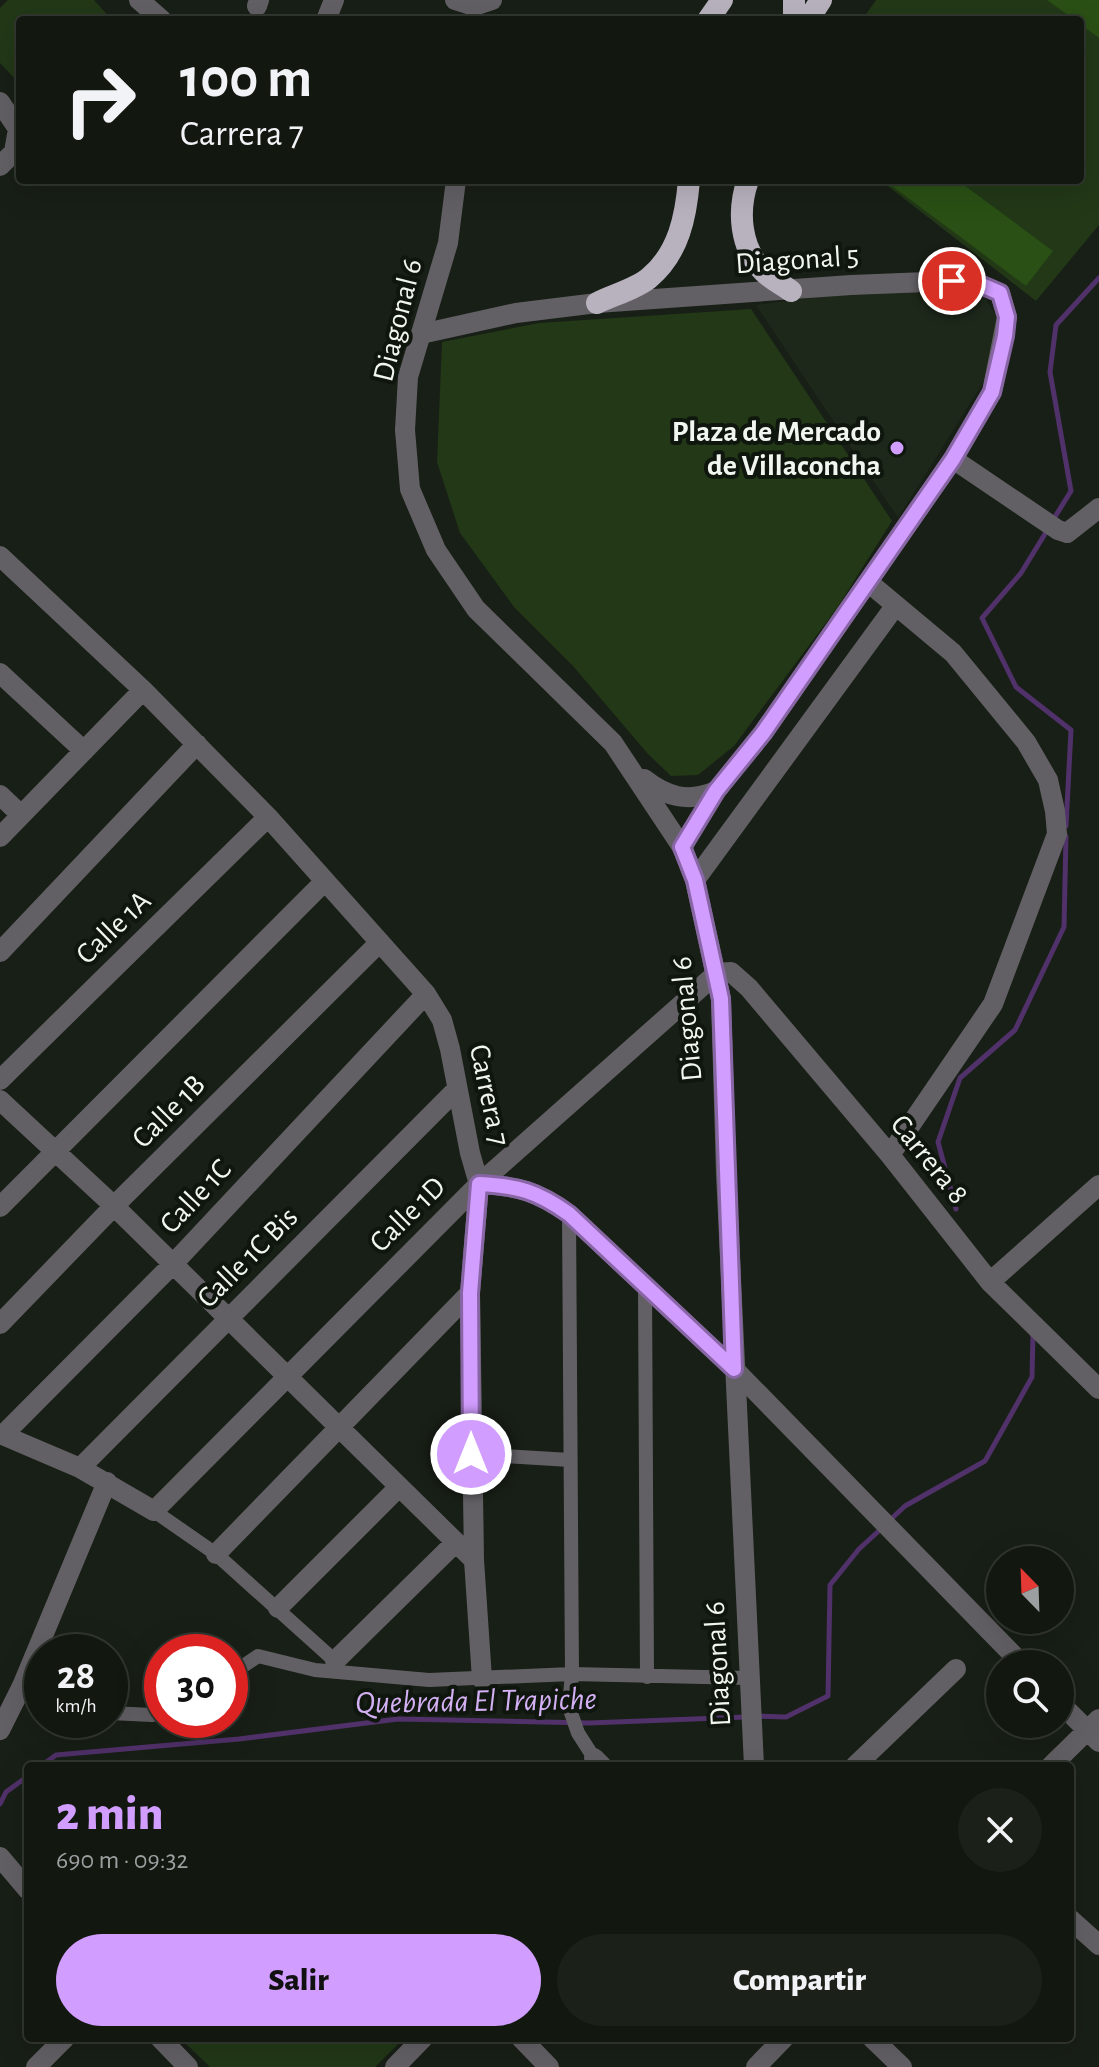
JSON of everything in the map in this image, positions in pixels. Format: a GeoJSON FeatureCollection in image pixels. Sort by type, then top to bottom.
{"type":"FeatureCollection","features":[{"type":"Feature","properties":{"kind":"highway"},"geometry":{"type":"LineString","coordinates":[[597,303],[648,280],[667,259],[682,230],[688,184]]}},
{"type":"Feature","properties":{"kind":"highway"},"geometry":{"type":"LineString","coordinates":[[747,184],[741,227],[749,252],[764,273],[791,291]]}},
{"type":"Feature","properties":{"kind":"street"},"geometry":{"type":"LineString","coordinates":[[139,0],[157,16]]}},
{"type":"Feature","properties":{"kind":"street"},"geometry":{"type":"LineString","coordinates":[[455,0],[474,6],[492,0]]}},
{"type":"Feature","properties":{"kind":"street"},"geometry":{"type":"LineString","coordinates":[[0,102],[16,126]]}},
{"type":"Feature","properties":{"kind":"street"},"geometry":{"type":"LineString","coordinates":[[0,166],[14,152],[16,140]]}},
{"type":"Feature","properties":{"kind":"street","name":"Diagonal 6"},"geometry":{"type":"LineString","coordinates":[[455,184],[448,243],[408,377],[405,430],[410,489],[436,550],[476,609],[613,743],[682,847],[695,880],[717,973],[721,999],[734,1369],[754,1762]]}},
{"type":"Feature","properties":{"kind":"street","name":"Diagonal 5"},"geometry":{"type":"LineString","coordinates":[[421,334],[516,313],[597,303],[851,285],[977,283],[1000,293],[1007,317],[1005,336],[992,392],[953,459]]}},
{"type":"Feature","properties":{"kind":"street"},"geometry":{"type":"LineString","coordinates":[[682,847],[716,791],[763,733],[953,459],[1058,530],[1067,533],[1075,529],[1099,508]]}},
{"type":"Feature","properties":{"kind":"street","name":"Carrera 7"},"geometry":{"type":"LineString","coordinates":[[1,558],[197,744],[268,817],[426,994],[442,1020],[479,1184],[525,1189],[540,1194],[569,1214],[734,1369],[1008,1650]]}},
{"type":"Feature","properties":{"kind":"street"},"geometry":{"type":"LineString","coordinates":[[868,582],[953,653],[1026,742],[1048,780],[1057,834],[993,1004],[890,1155]]}},
{"type":"Feature","properties":{"kind":"street"},"geometry":{"type":"LineString","coordinates":[[695,880],[896,605]]}},
{"type":"Feature","properties":{"kind":"street"},"geometry":{"type":"LineString","coordinates":[[0,673],[84,751]]}},
{"type":"Feature","properties":{"kind":"street"},"geometry":{"type":"LineString","coordinates":[[0,837],[143,690]]}},
{"type":"Feature","properties":{"kind":"street"},"geometry":{"type":"LineString","coordinates":[[0,952],[197,744]]}},
{"type":"Feature","properties":{"kind":"street"},"geometry":{"type":"LineString","coordinates":[[631,769],[668,795],[689,798],[716,791]]}},
{"type":"Feature","properties":{"kind":"street"},"geometry":{"type":"LineString","coordinates":[[0,795],[21,815]]}},
{"type":"Feature","properties":{"kind":"street","name":"Calle 1A"},"geometry":{"type":"LineString","coordinates":[[0,1080],[268,817]]}},
{"type":"Feature","properties":{"kind":"street"},"geometry":{"type":"LineString","coordinates":[[0,1207],[325,881]]}},
{"type":"Feature","properties":{"kind":"street","name":"Calle 1B"},"geometry":{"type":"LineString","coordinates":[[0,1324],[380,942]]}},
{"type":"Feature","properties":{"kind":"street","name":"Carrera 8"},"geometry":{"type":"LineString","coordinates":[[717,973],[731,972],[749,988],[890,1155],[990,1282],[1099,1389]]}},
{"type":"Feature","properties":{"kind":"street","name":"Calle 1D"},"geometry":{"type":"LineString","coordinates":[[154,1511],[479,1184],[717,973]]}},
{"type":"Feature","properties":{"kind":"street","name":"Calle 1C"},"geometry":{"type":"LineString","coordinates":[[1,1434],[173,1264],[426,994]]}},
{"type":"Feature","properties":{"kind":"street","name":"Calle 1C Bis"},"geometry":{"type":"LineString","coordinates":[[80,1468],[457,1089]]}},
{"type":"Feature","properties":{"kind":"street"},"geometry":{"type":"LineString","coordinates":[[0,1100],[114,1206],[474,1560]]}},
{"type":"Feature","properties":{"kind":"street"},"geometry":{"type":"LineString","coordinates":[[479,1184],[470,1293],[474,1560],[482,1679]]}},
{"type":"Feature","properties":{"kind":"street"},"geometry":{"type":"LineString","coordinates":[[990,1282],[1099,1185]]}},
{"type":"Feature","properties":{"kind":"street"},"geometry":{"type":"LineString","coordinates":[[569,1214],[572,1674],[569,1707],[578,1733],[598,1762]]}},
{"type":"Feature","properties":{"kind":"street"},"geometry":{"type":"LineString","coordinates":[[645,1285],[647,1677]]}},
{"type":"Feature","properties":{"kind":"street"},"geometry":{"type":"LineString","coordinates":[[216,1554],[470,1293]]}},
{"type":"Feature","properties":{"kind":"street"},"geometry":{"type":"LineString","coordinates":[[1,1434],[80,1468],[154,1511],[216,1554],[335,1661],[456,1542]]}},
{"type":"Feature","properties":{"kind":"street"},"geometry":{"type":"LineString","coordinates":[[471,1454],[570,1460]]}},
{"type":"Feature","properties":{"kind":"street"},"geometry":{"type":"LineString","coordinates":[[0,1730],[22,1686],[107,1482]]}},
{"type":"Feature","properties":{"kind":"street"},"geometry":{"type":"LineString","coordinates":[[278,1608],[399,1487]]}},
{"type":"Feature","properties":{"kind":"street"},"geometry":{"type":"LineString","coordinates":[[248,1663],[258,1656],[315,1670],[429,1680],[572,1674],[647,1677],[748,1688]]}},
{"type":"Feature","properties":{"kind":"street"},"geometry":{"type":"LineString","coordinates":[[859,1762],[956,1669]]}},
{"type":"Feature","properties":{"kind":"street"},"geometry":{"type":"LineString","coordinates":[[1056,1762],[1095,1731],[1074,1714]]}},
{"type":"Feature","properties":{"kind":"street"},"geometry":{"type":"LineString","coordinates":[[0,1857],[24,1885]]}},
{"type":"Feature","properties":{"kind":"street"},"geometry":{"type":"LineString","coordinates":[[1074,1923],[1099,1945]]}},
{"type":"Feature","properties":{"kind":"street"},"geometry":{"type":"LineString","coordinates":[[36,2067],[61,2042]]}},
{"type":"Feature","properties":{"kind":"street"},"geometry":{"type":"LineString","coordinates":[[164,2042],[188,2067]]}},
{"type":"Feature","properties":{"kind":"street"},"geometry":{"type":"LineString","coordinates":[[395,2067],[419,2042]]}},
{"type":"Feature","properties":{"kind":"street"},"geometry":{"type":"LineString","coordinates":[[525,2042],[549,2067]]}},
{"type":"Feature","properties":{"kind":"street"},"geometry":{"type":"LineString","coordinates":[[756,2067],[780,2042]]}},
{"type":"Feature","properties":{"kind":"street"},"geometry":{"type":"LineString","coordinates":[[876,2042],[902,2067]]}},
{"type":"Feature","properties":{"kind":"shaded area","name":"Plaza de Mercado de Villaconcha"},"geometry":{"type":"Polygon","coordinates":[[[881,289],[944,291],[984,297],[999,320],[986,378],[898,518],[756,305],[881,289]]]}},
{"type":"Feature","properties":{"kind":"green space"},"geometry":{"type":"Polygon","coordinates":[[[8,0],[94,0],[108,16],[16,16],[16,80],[0,63],[0,8],[8,0]]]}},
{"type":"Feature","properties":{"kind":"green space"},"geometry":{"type":"Polygon","coordinates":[[[876,0],[1099,0],[1099,225],[1036,301],[885,184],[1084,184],[1084,16],[865,16],[876,0]]]}},
{"type":"Feature","properties":{"kind":"green space"},"geometry":{"type":"Polygon","coordinates":[[[751,309],[892,521],[837,608],[734,746],[698,775],[671,776],[648,754],[573,666],[514,607],[460,533],[437,462],[442,342],[539,323],[751,309]]]}},
{"type":"Feature","properties":{"kind":"green space"},"geometry":{"type":"Polygon","coordinates":[[[184,2042],[400,2042],[375,2067],[210,2067],[184,2042]]]}},
{"type":"Feature","properties":{"kind":"building"},"geometry":{"type":"Polygon","coordinates":[[[1047,0],[1099,0],[1099,38],[1084,27],[1084,16],[1069,16],[1047,0]]]}},
{"type":"Feature","properties":{"kind":"building"},"geometry":{"type":"Polygon","coordinates":[[[889,184],[962,184],[1053,251],[1026,286],[889,184]]]}},
{"type":"Feature","properties":{"kind":"waterway"},"geometry":{"type":"LineString","coordinates":[[1053,520],[1071,491],[1050,372],[1056,325],[1099,278]]}},
{"type":"Feature","properties":{"kind":"waterway"},"geometry":{"type":"LineString","coordinates":[[1048,529],[1021,573],[982,618],[1016,687],[1071,730],[1066,826]]}},
{"type":"Feature","properties":{"kind":"waterway"},"geometry":{"type":"LineString","coordinates":[[956,1209],[938,1142],[960,1078],[1015,1030],[1064,927],[1066,836]]}},
{"type":"Feature","properties":{"kind":"waterway"},"geometry":{"type":"LineString","coordinates":[[890,1520],[905,1506],[985,1461],[1032,1377],[1033,1333]]}},
{"type":"Feature","properties":{"kind":"waterway"},"geometry":{"type":"LineString","coordinates":[[756,1716],[786,1717],[828,1696],[830,1585],[859,1549],[882,1528]]}},
{"type":"Feature","properties":{"kind":"waterway","name":"Quebrada El Trapiche"},"geometry":{"type":"LineString","coordinates":[[46,1762],[56,1755],[239,1739],[398,1719],[589,1723],[746,1717]]}},
{"type":"Feature","properties":{"kind":"waterway","name":"Quebrada El Trapiche"},"geometry":{"type":"LineString","coordinates":[[0,1804],[6,1792],[24,1779]]}},
{"type":"Feature","properties":{"kind":"place","name":"Plaza de Mercado de Villaconcha"},"geometry":{"type":"Point","coordinates":[897,448]}},
{"type":"Feature","properties":{"kind":"route"},"geometry":{"type":"LineString","coordinates":[[471,1454],[470,1293],[479,1184],[525,1189],[553,1202],[734,1369],[721,999],[695,880],[682,847],[716,791],[763,733],[953,459],[992,392],[1007,317],[1000,293],[977,283],[952,281]]}}]}
